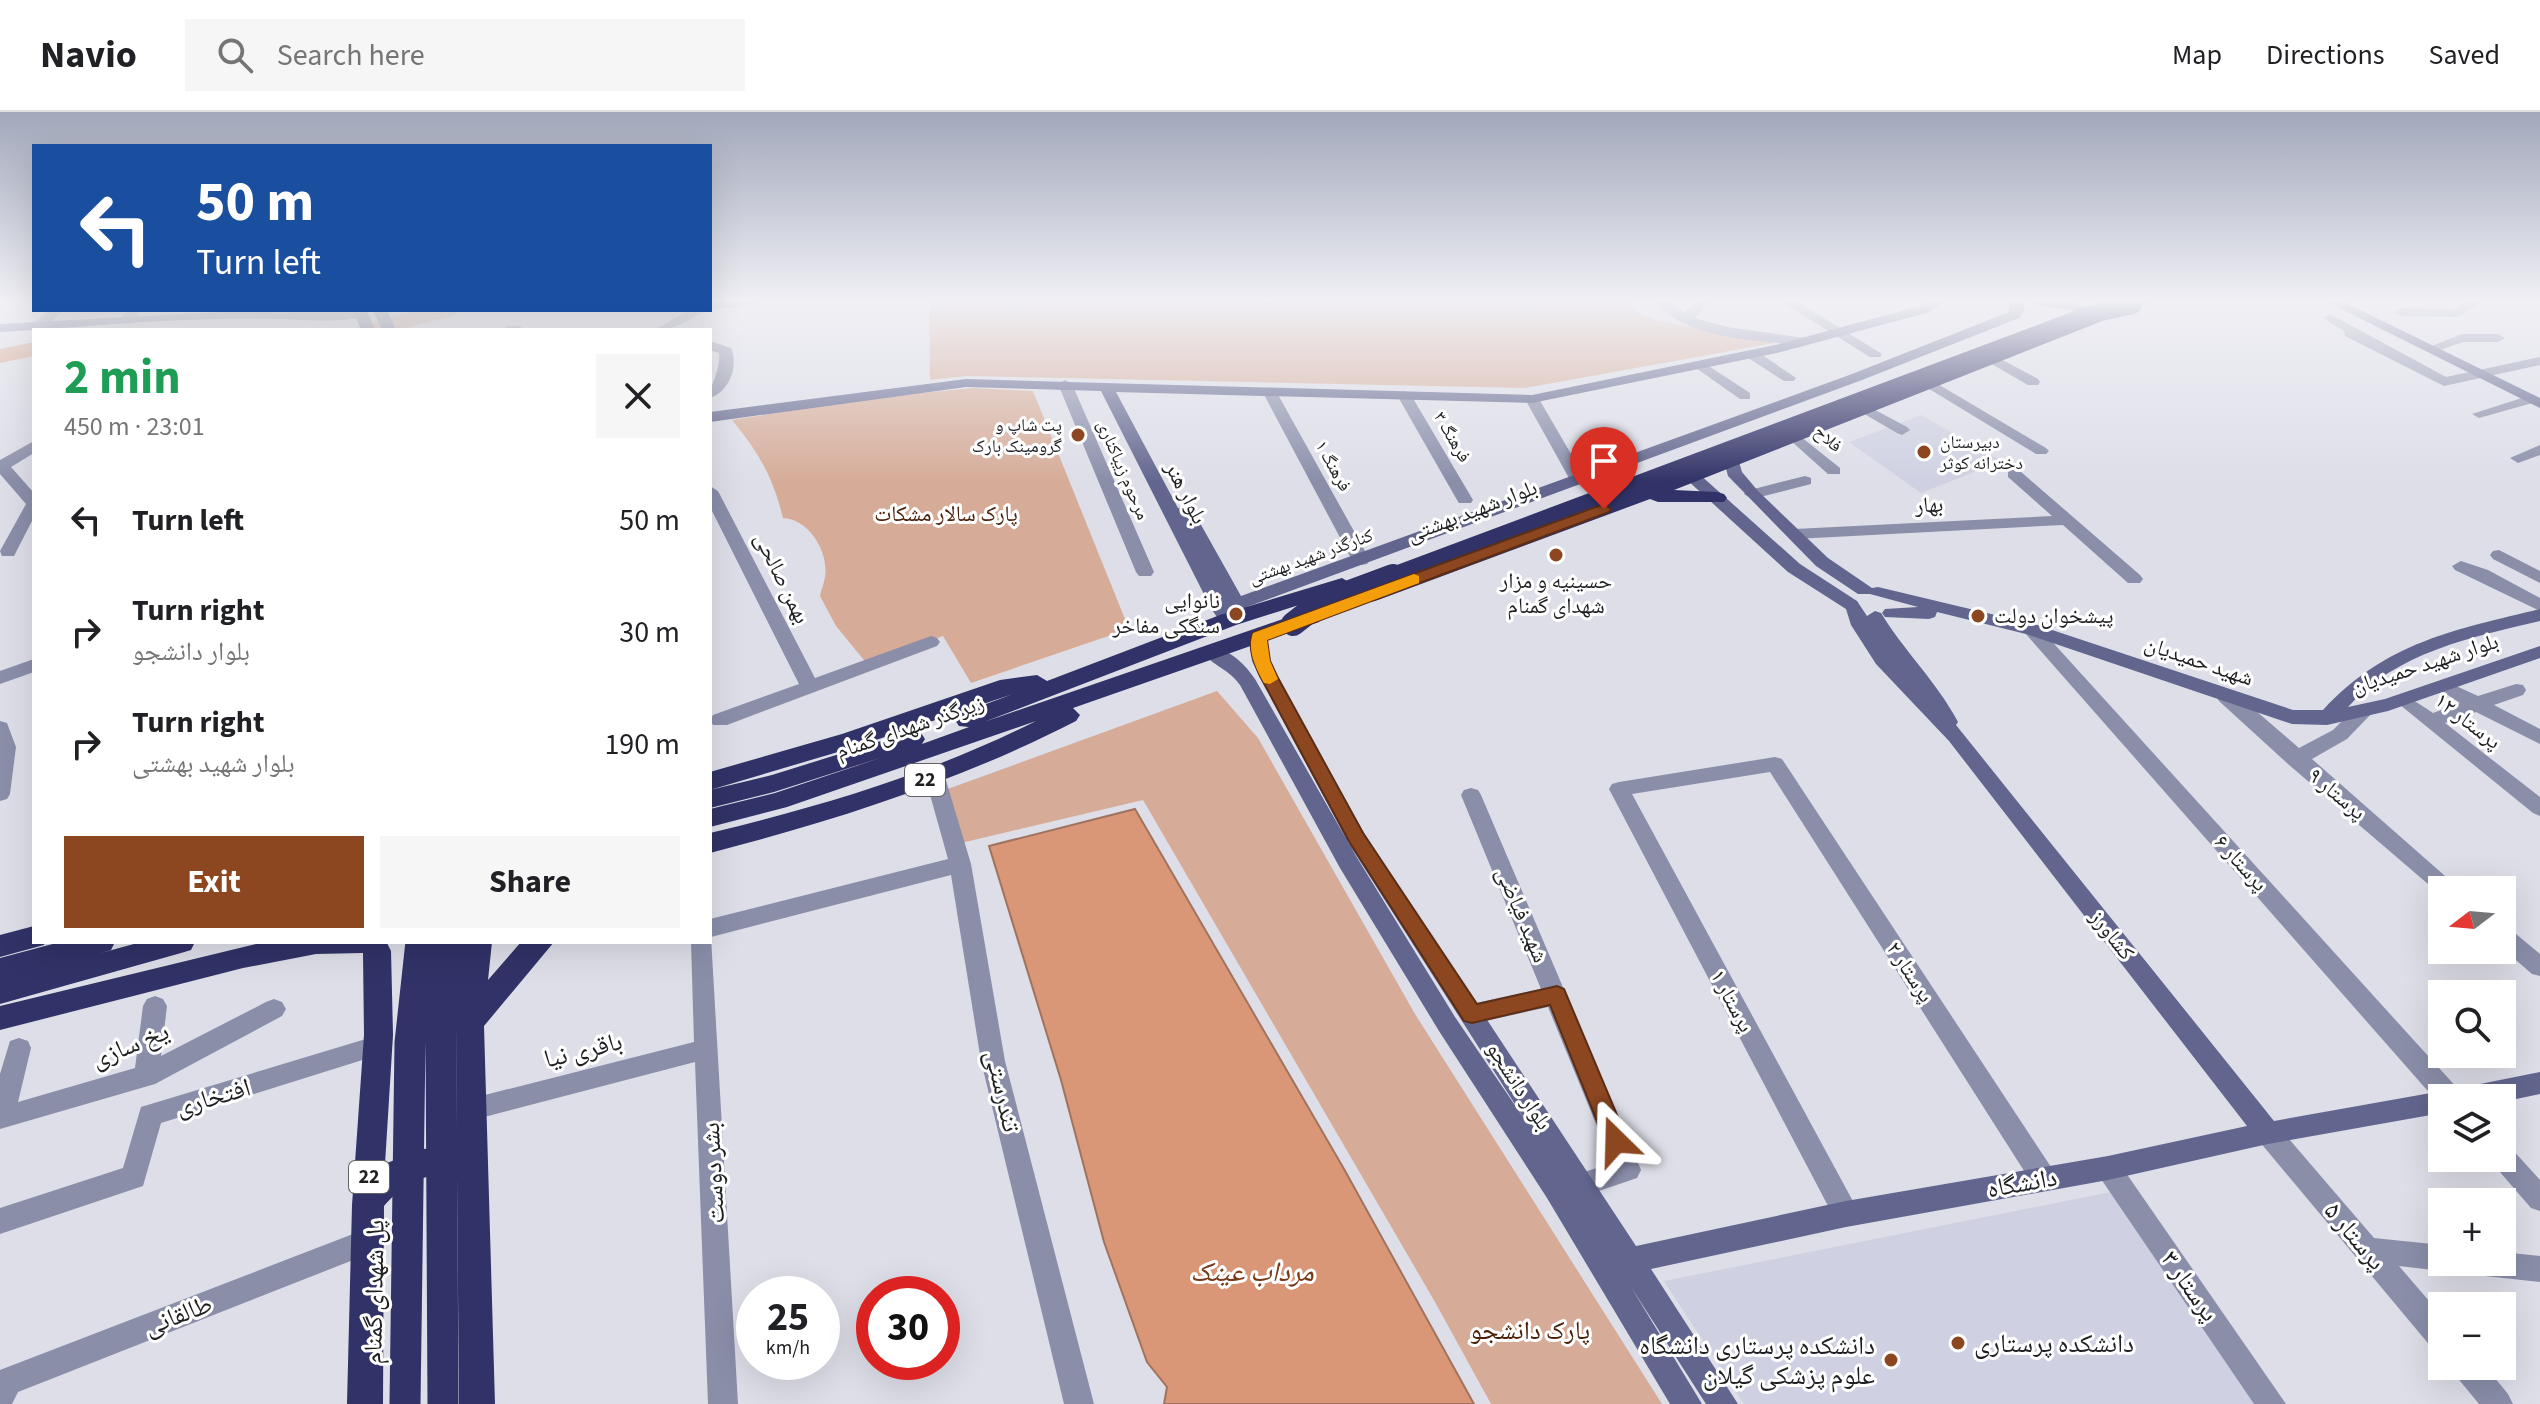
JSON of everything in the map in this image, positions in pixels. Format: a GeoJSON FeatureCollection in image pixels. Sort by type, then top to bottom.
{"type":"FeatureCollection","features":[{"type":"Feature","properties":{"kind":"highway","name":"بلوار شهید بهشتی"},"geometry":{"type":"LineString","coordinates":[[1127,682],[1213,654],[1692,476],[1735,469],[1911,377],[1961,361]]}},
{"type":"Feature","properties":{"kind":"highway"},"geometry":{"type":"LineString","coordinates":[[1293,624],[1320,603],[1968,361]]}},
{"type":"Feature","properties":{"kind":"highway","name":"بلوار شهید بهشتی"},"geometry":{"type":"LineString","coordinates":[[1079,677],[1232,613],[1368,576],[1674,462],[1867,399],[1888,401],[1911,377]]}},
{"type":"Feature","properties":{"kind":"highway"},"geometry":{"type":"LineString","coordinates":[[1674,462],[1692,476]]}},
{"type":"Feature","properties":{"kind":"highway"},"geometry":{"type":"LineString","coordinates":[[1632,498],[1684,495],[1717,498]]}},
{"type":"Feature","properties":{"kind":"highway","name":"22"},"geometry":{"type":"LineString","coordinates":[[712,780],[850,740],[1000,688],[1079,677]]}},
{"type":"Feature","properties":{"kind":"highway","name":"زیرگذر شهدای گمنام"},"geometry":{"type":"LineString","coordinates":[[712,798],[852,759],[951,726],[1079,677]]}},
{"type":"Feature","properties":{"kind":"highway","name":"22"},"geometry":{"type":"LineString","coordinates":[[712,842],[843,808],[935,777],[1020,740],[1127,682]]}},
{"type":"Feature","properties":{"kind":"highway","name":"زیرگذر شهدای گمنام"},"geometry":{"type":"LineString","coordinates":[[712,817],[793,796],[1127,682]]}},
{"type":"Feature","properties":{"kind":"highway"},"geometry":{"type":"LineString","coordinates":[[0,946],[32,938]]}},
{"type":"Feature","properties":{"kind":"highway"},"geometry":{"type":"LineString","coordinates":[[0,969],[94,944]]}},
{"type":"Feature","properties":{"kind":"highway"},"geometry":{"type":"LineString","coordinates":[[0,992],[174,944]]}},
{"type":"Feature","properties":{"kind":"highway"},"geometry":{"type":"LineString","coordinates":[[0,1018],[243,957],[311,944]]}},
{"type":"Feature","properties":{"kind":"highway"},"geometry":{"type":"LineString","coordinates":[[340,944],[401,952],[439,944]]}},
{"type":"Feature","properties":{"kind":"highway","name":"پل شهدای گمنام"},"geometry":{"type":"LineString","coordinates":[[405,1404],[410,1043],[421,944]]}},
{"type":"Feature","properties":{"kind":"highway"},"geometry":{"type":"LineString","coordinates":[[443,1404],[441,1035],[449,944]]}},
{"type":"Feature","properties":{"kind":"highway"},"geometry":{"type":"LineString","coordinates":[[477,1404],[470,1023],[478,944]]}},
{"type":"Feature","properties":{"kind":"highway"},"geometry":{"type":"LineString","coordinates":[[470,1023],[525,955],[538,944]]}},
{"type":"Feature","properties":{"kind":"highway","name":"22"},"geometry":{"type":"LineString","coordinates":[[364,945],[380,990],[366,1242],[365,1404]]}},
{"type":"Feature","properties":{"kind":"highway"},"geometry":{"type":"LineString","coordinates":[[379,1045],[403,1020],[420,1012],[452,1009],[464,1014],[470,1023]]}},
{"type":"Feature","properties":{"kind":"highway"},"geometry":{"type":"LineString","coordinates":[[368,1201],[386,1181],[421,1162],[436,1159],[460,1163],[474,1179]]}},
{"type":"Feature","properties":{"kind":"street"},"geometry":{"type":"LineString","coordinates":[[712,391],[726,373],[728,361]]}},
{"type":"Feature","properties":{"kind":"street"},"geometry":{"type":"LineString","coordinates":[[712,417],[966,383],[1532,399],[1720,361]]}},
{"type":"Feature","properties":{"kind":"street"},"geometry":{"type":"LineString","coordinates":[[1763,361],[1789,378]]}},
{"type":"Feature","properties":{"kind":"street","name":"کنارگذر شهید بهشتی"},"geometry":{"type":"LineString","coordinates":[[1232,613],[1577,478],[1911,377],[1936,361]]}},
{"type":"Feature","properties":{"kind":"street"},"geometry":{"type":"LineString","coordinates":[[2004,361],[2033,382]]}},
{"type":"Feature","properties":{"kind":"street"},"geometry":{"type":"LineString","coordinates":[[2404,361],[2444,382],[2478,372],[2538,361]]}},
{"type":"Feature","properties":{"kind":"street"},"geometry":{"type":"LineString","coordinates":[[2456,361],[2535,402]]}},
{"type":"Feature","properties":{"kind":"street"},"geometry":{"type":"LineString","coordinates":[[1701,365],[1745,396]]}},
{"type":"Feature","properties":{"kind":"street"},"geometry":{"type":"LineString","coordinates":[[1911,377],[2041,451]]}},
{"type":"Feature","properties":{"kind":"street","name":"مرحوم زیباکناری"},"geometry":{"type":"LineString","coordinates":[[1065,384],[1145,572]]}},
{"type":"Feature","properties":{"kind":"street","name":"بلوار هنر"},"geometry":{"type":"LineString","coordinates":[[1112,386],[1232,613]]}},
{"type":"Feature","properties":{"kind":"street","name":"فرهنگ ۱"},"geometry":{"type":"LineString","coordinates":[[1269,391],[1361,560]]}},
{"type":"Feature","properties":{"kind":"street","name":"فرهنگ ۳"},"geometry":{"type":"LineString","coordinates":[[1404,395],[1465,500]]}},
{"type":"Feature","properties":{"kind":"street"},"geometry":{"type":"LineString","coordinates":[[1532,399],[1577,478]]}},
{"type":"Feature","properties":{"kind":"street"},"geometry":{"type":"LineString","coordinates":[[1867,399],[1902,430]]}},
{"type":"Feature","properties":{"kind":"street"},"geometry":{"type":"LineString","coordinates":[[2479,414],[2535,402]]}},
{"type":"Feature","properties":{"kind":"street","name":"فلاح"},"geometry":{"type":"LineString","coordinates":[[1795,437],[1834,471]]}},
{"type":"Feature","properties":{"kind":"street"},"geometry":{"type":"LineString","coordinates":[[32,445],[1,462],[32,501]]}},
{"type":"Feature","properties":{"kind":"street"},"geometry":{"type":"LineString","coordinates":[[2518,458],[2540,450]]}},
{"type":"Feature","properties":{"kind":"street"},"geometry":{"type":"LineString","coordinates":[[1735,469],[1729,484],[1731,488],[1809,567],[1883,615]]}},
{"type":"Feature","properties":{"kind":"street","name":"شهید حمیدیان"},"geometry":{"type":"LineString","coordinates":[[1735,469],[1752,494],[1860,598]]}},
{"type":"Feature","properties":{"kind":"street"},"geometry":{"type":"LineString","coordinates":[[2014,474],[2134,579]]}},
{"type":"Feature","properties":{"kind":"street","name":"شهید حمیدیان"},"geometry":{"type":"LineString","coordinates":[[1692,476],[1794,568],[1860,598],[1965,613],[2031,629],[2292,717],[2327,718]]}},
{"type":"Feature","properties":{"kind":"street"},"geometry":{"type":"LineString","coordinates":[[1752,494],[1805,481]]}},
{"type":"Feature","properties":{"kind":"street","name":"بهمن صالحی"},"geometry":{"type":"LineString","coordinates":[[712,495],[810,687]]}},
{"type":"Feature","properties":{"kind":"street"},"geometry":{"type":"LineString","coordinates":[[32,507],[11,545],[32,535]]}},
{"type":"Feature","properties":{"kind":"street","name":"بهار"},"geometry":{"type":"LineString","coordinates":[[1795,534],[2066,520]]}},
{"type":"Feature","properties":{"kind":"street"},"geometry":{"type":"LineString","coordinates":[[2499,555],[2540,578]]}},
{"type":"Feature","properties":{"kind":"street"},"geometry":{"type":"LineString","coordinates":[[2461,566],[2540,605]]}},
{"type":"Feature","properties":{"kind":"street","name":"کشاورز"},"geometry":{"type":"LineString","coordinates":[[1956,736],[1937,700],[1880,628],[1883,615],[1892,602],[1860,598],[1866,634],[1918,701],[1956,736],[2268,1133]]}},
{"type":"Feature","properties":{"kind":"street","name":"شهید حمیدیان"},"geometry":{"type":"LineString","coordinates":[[1883,615],[1965,613]]}},
{"type":"Feature","properties":{"kind":"street","name":"بلوار شهید حمیدیان"},"geometry":{"type":"LineString","coordinates":[[2327,718],[2365,679],[2407,654],[2479,630],[2540,615]]}},
{"type":"Feature","properties":{"kind":"street","name":"پرستار ۶"},"geometry":{"type":"LineString","coordinates":[[2031,629],[2437,1084]]}},
{"type":"Feature","properties":{"kind":"street","name":"بلوار دانشجو"},"geometry":{"type":"LineString","coordinates":[[1258,637],[1261,661],[1258,679]]}},
{"type":"Feature","properties":{"kind":"street"},"geometry":{"type":"LineString","coordinates":[[720,720],[931,642]]}},
{"type":"Feature","properties":{"kind":"street","name":"بلوار دانشجو"},"geometry":{"type":"LineString","coordinates":[[1213,654],[1258,679],[1447,1024],[1556,1189],[1687,1404]]}},
{"type":"Feature","properties":{"kind":"street","name":"بلوار شهید حمیدیان"},"geometry":{"type":"LineString","coordinates":[[2327,718],[2404,700],[2536,656]]}},
{"type":"Feature","properties":{"kind":"street"},"geometry":{"type":"LineString","coordinates":[[0,678],[32,666]]}},
{"type":"Feature","properties":{"kind":"street"},"geometry":{"type":"LineString","coordinates":[[2443,686],[2540,737]]}},
{"type":"Feature","properties":{"kind":"street"},"geometry":{"type":"LineString","coordinates":[[2430,721],[2516,690]]}},
{"type":"Feature","properties":{"kind":"street","name":"پرستار ۹"},"geometry":{"type":"LineString","coordinates":[[2226,696],[2433,876]]}},
{"type":"Feature","properties":{"kind":"street","name":"پرستار ۱۲"},"geometry":{"type":"LineString","coordinates":[[2404,700],[2540,808]]}},
{"type":"Feature","properties":{"kind":"street"},"geometry":{"type":"LineString","coordinates":[[2295,759],[2337,739],[2363,712]]}},
{"type":"Feature","properties":{"kind":"street"},"geometry":{"type":"LineString","coordinates":[[0,728],[6,747],[0,794]]}},
{"type":"Feature","properties":{"kind":"street","name":"پرستار ۱"},"geometry":{"type":"LineString","coordinates":[[1775,764],[1619,789],[1846,1214]]}},
{"type":"Feature","properties":{"kind":"street","name":"پرستار ۲"},"geometry":{"type":"LineString","coordinates":[[1775,764],[2044,1179]]}},
{"type":"Feature","properties":{"kind":"street","name":"تندرستی"},"geometry":{"type":"LineString","coordinates":[[935,777],[960,864],[993,1061],[1079,1404]]}},
{"type":"Feature","properties":{"kind":"street","name":"شهید فیاضی"},"geometry":{"type":"LineString","coordinates":[[1471,795],[1628,1170],[1584,1184]]}},
{"type":"Feature","properties":{"kind":"street","name":"بلوار دانشجو"},"geometry":{"type":"LineString","coordinates":[[1358,859],[1472,1014],[1723,1404]]}},
{"type":"Feature","properties":{"kind":"street"},"geometry":{"type":"LineString","coordinates":[[712,927],[960,864]]}},
{"type":"Feature","properties":{"kind":"street","name":"بشر دوست"},"geometry":{"type":"LineString","coordinates":[[702,944],[723,1404]]}},
{"type":"Feature","properties":{"kind":"street"},"geometry":{"type":"LineString","coordinates":[[2516,947],[2540,967]]}},
{"type":"Feature","properties":{"kind":"street"},"geometry":{"type":"LineString","coordinates":[[1447,1024],[1472,1014],[1557,995]]}},
{"type":"Feature","properties":{"kind":"street"},"geometry":{"type":"LineString","coordinates":[[146,1076],[155,1006]]}},
{"type":"Feature","properties":{"kind":"street","name":"یخ سازی"},"geometry":{"type":"LineString","coordinates":[[1,1118],[146,1076],[274,1009]]}},
{"type":"Feature","properties":{"kind":"street","name":"افتخاری"},"geometry":{"type":"LineString","coordinates":[[0,1221],[134,1177],[150,1115],[379,1045]]}},
{"type":"Feature","properties":{"kind":"street"},"geometry":{"type":"LineString","coordinates":[[1,1118],[19,1048]]}},
{"type":"Feature","properties":{"kind":"street","name":"باقری نیا"},"geometry":{"type":"LineString","coordinates":[[473,1109],[707,1049]]}},
{"type":"Feature","properties":{"kind":"street"},"geometry":{"type":"LineString","coordinates":[[2516,1088],[2540,1083]]}},
{"type":"Feature","properties":{"kind":"street","name":"دانشگاه"},"geometry":{"type":"LineString","coordinates":[[1603,1266],[1846,1214],[2108,1168],[2268,1133],[2428,1104]]}},
{"type":"Feature","properties":{"kind":"street","name":"پرستار ۵"},"geometry":{"type":"LineString","coordinates":[[2268,1133],[2428,1321]]}},
{"type":"Feature","properties":{"kind":"street","name":"پرستار ۳"},"geometry":{"type":"LineString","coordinates":[[2108,1168],[2271,1404]]}},
{"type":"Feature","properties":{"kind":"street"},"geometry":{"type":"LineString","coordinates":[[2516,1172],[2540,1199]]}},
{"type":"Feature","properties":{"kind":"street","name":"طالقانی"},"geometry":{"type":"LineString","coordinates":[[0,1398],[8,1381],[366,1242]]}},
{"type":"Feature","properties":{"kind":"street"},"geometry":{"type":"LineString","coordinates":[[2368,1250],[2428,1256]]}},
{"type":"Feature","properties":{"kind":"street"},"geometry":{"type":"LineString","coordinates":[[2516,1266],[2540,1269]]}},
{"type":"Feature","properties":{"kind":"street"},"geometry":{"type":"LineString","coordinates":[[2478,1380],[2498,1404]]}},
{"type":"Feature","properties":{"kind":"shaded area","name":"دبیرستان دخترانه کوثر"},"geometry":{"type":"Polygon","coordinates":[[[1921,415],[2002,461],[1921,493],[1849,442],[1921,415]]]}},
{"type":"Feature","properties":{"kind":"shaded area","name":"دانشکده پرستاری"},"geometry":{"type":"Polygon","coordinates":[[[2111,1192],[2254,1404],[1744,1404],[1664,1281],[2111,1192]]]}},
{"type":"Feature","properties":{"kind":"green space"},"geometry":{"type":"Polygon","coordinates":[[[930,361],[1673,361],[1525,388],[966,376],[930,380],[930,361]]]}},
{"type":"Feature","properties":{"kind":"green space","name":"پارک سالار مشکات"},"geometry":{"type":"Polygon","coordinates":[[[973,388],[1033,391],[1129,629],[971,683],[943,636],[868,665],[836,626],[820,596],[825,567],[815,538],[801,524],[783,518],[764,466],[732,420],[880,397],[973,388]]]}},
{"type":"Feature","properties":{"kind":"green space","name":"پارک دانشجو"},"geometry":{"type":"Polygon","coordinates":[[[1217,691],[1258,738],[1415,1014],[1662,1404],[1491,1404],[1143,800],[961,843],[945,790],[1217,691]]]}},
{"type":"Feature","properties":{"kind":"water","name":"مرداب عینک"},"geometry":{"type":"Polygon","coordinates":[[[1135,809],[1344,1169],[1474,1404],[1164,1404],[1167,1387],[1147,1362],[1104,1242],[1061,1080],[989,846],[1135,809]]]}},
{"type":"Feature","properties":{"kind":"slow traffic"},"geometry":{"type":"LineString","coordinates":[[1270,679],[1261,661],[1258,637],[1414,579]]}},
{"type":"Feature","properties":{"kind":"place","name":"پت شاپ و گرومینک بارک"},"geometry":{"type":"Point","coordinates":[1078,435]}},
{"type":"Feature","properties":{"kind":"place","name":"دبیرستان دخترانه کوثر"},"geometry":{"type":"Point","coordinates":[1924,452]}},
{"type":"Feature","properties":{"kind":"place","name":"حسینیه و مزار شهدای گمنام"},"geometry":{"type":"Point","coordinates":[1556,555]}},
{"type":"Feature","properties":{"kind":"place","name":"نانوایی سنگکی مفاخر"},"geometry":{"type":"Point","coordinates":[1236,614]}},
{"type":"Feature","properties":{"kind":"place","name":"پیشخوان دولت"},"geometry":{"type":"Point","coordinates":[1978,616]}},
{"type":"Feature","properties":{"kind":"place","name":"دانشکده پرستاری"},"geometry":{"type":"Point","coordinates":[1958,1343]}},
{"type":"Feature","properties":{"kind":"place","name":"دانشکده پرستاری دانشگاه علوم پزشکی گیلان"},"geometry":{"type":"Point","coordinates":[1891,1360]}},
{"type":"Feature","properties":{"kind":"route"},"geometry":{"type":"LineString","coordinates":[[1604,509],[1258,637],[1261,661],[1268,676],[1356,838],[1472,1014],[1557,995],[1616,1141]]}}]}
